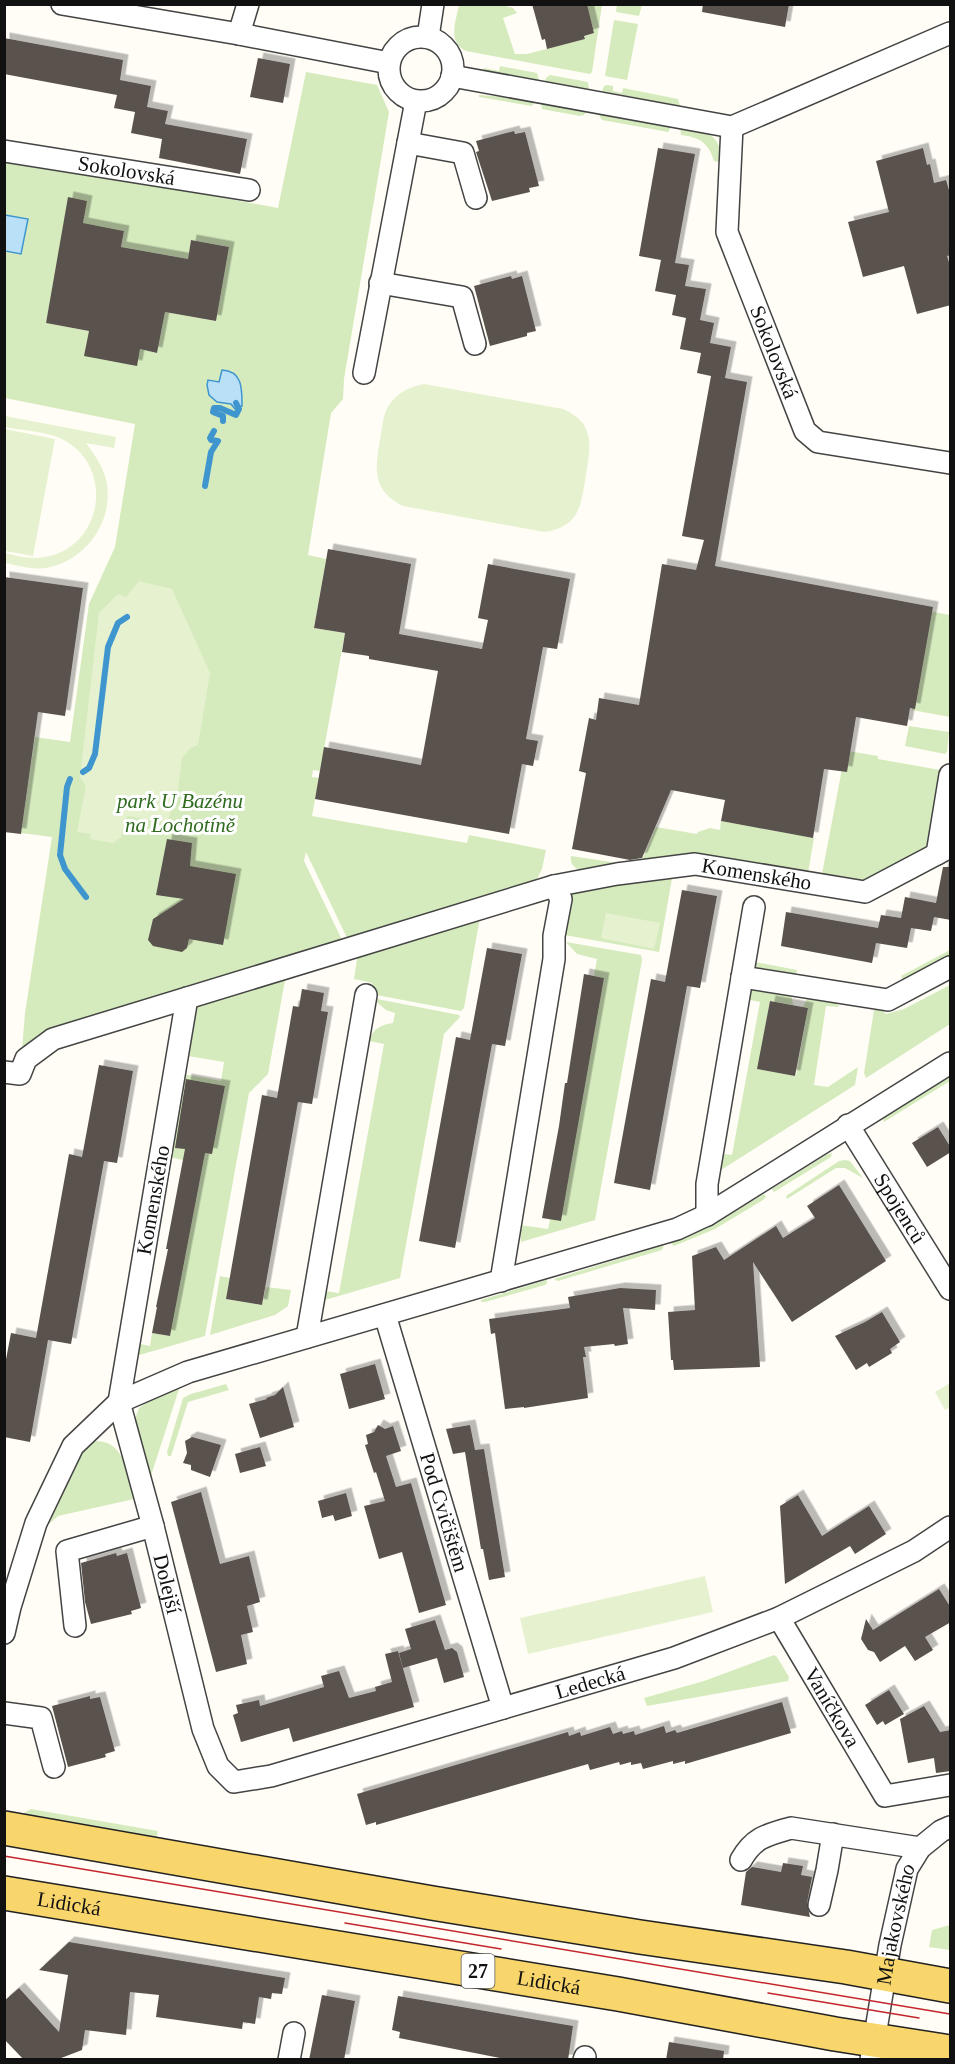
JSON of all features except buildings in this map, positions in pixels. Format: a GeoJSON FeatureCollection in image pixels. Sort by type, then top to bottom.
{"type":"FeatureCollection","features":[{"type":"Feature","properties":{"kind":"main road"},"geometry":{"type":"LineString","coordinates":[[4,1828],[444,1905],[951,1986]]}},
{"type":"Feature","properties":{"kind":"main road","name":"Lidická"},"geometry":{"type":"LineString","coordinates":[[4,1893],[607,1992],[835,2034],[872,2049],[951,2052]]}},
{"type":"Feature","properties":{"kind":"street"},"geometry":{"type":"LineString","coordinates":[[239,34],[248,4]]}},
{"type":"Feature","properties":{"kind":"street"},"geometry":{"type":"LineString","coordinates":[[428,37],[433,4]]}},
{"type":"Feature","properties":{"kind":"street"},"geometry":{"type":"LineString","coordinates":[[65,5],[239,34],[389,63]]}},
{"type":"Feature","properties":{"kind":"street"},"geometry":{"type":"LineString","coordinates":[[452,76],[732,127],[951,33]]}},
{"type":"Feature","properties":{"kind":"street"},"geometry":{"type":"LineString","coordinates":[[417,36],[428,37],[437,40],[451,56],[452,76],[443,93],[426,101],[416,101],[407,98],[392,85],[388,70],[389,63],[392,53],[407,39],[417,36]]}},
{"type":"Feature","properties":{"kind":"street"},"geometry":{"type":"LineString","coordinates":[[363,373],[416,101]]}},
{"type":"Feature","properties":{"kind":"street","name":"Sokolovská"},"geometry":{"type":"LineString","coordinates":[[732,127],[727,232],[805,431],[818,442],[951,463]]}},
{"type":"Feature","properties":{"kind":"street"},"geometry":{"type":"LineString","coordinates":[[408,143],[463,153],[476,198]]}},
{"type":"Feature","properties":{"kind":"street","name":"Sokolovská"},"geometry":{"type":"LineString","coordinates":[[4,151],[249,190]]}},
{"type":"Feature","properties":{"kind":"street"},"geometry":{"type":"LineString","coordinates":[[380,283],[462,297],[475,344]]}},
{"type":"Feature","properties":{"kind":"street"},"geometry":{"type":"LineString","coordinates":[[944,851],[951,775]]}},
{"type":"Feature","properties":{"kind":"street","name":"Komenského"},"geometry":{"type":"LineString","coordinates":[[4,1072],[20,1074],[26,1059],[53,1039],[554,886],[617,874],[695,864],[865,892],[944,851]]}},
{"type":"Feature","properties":{"kind":"street"},"geometry":{"type":"LineString","coordinates":[[501,1281],[553,968],[554,936],[561,899],[554,886]]}},
{"type":"Feature","properties":{"kind":"street","name":"Komenského"},"geometry":{"type":"LineString","coordinates":[[707,1215],[707,1184],[754,907]]}},
{"type":"Feature","properties":{"kind":"street"},"geometry":{"type":"LineString","coordinates":[[742,977],[888,1000],[951,967]]}},
{"type":"Feature","properties":{"kind":"street"},"geometry":{"type":"LineString","coordinates":[[307,1337],[366,995]]}},
{"type":"Feature","properties":{"kind":"street","name":"Komenského"},"geometry":{"type":"LineString","coordinates":[[119,1402],[187,998]]}},
{"type":"Feature","properties":{"kind":"street"},"geometry":{"type":"LineString","coordinates":[[4,1633],[7,1607],[36,1522],[73,1446],[119,1402],[188,1372],[664,1233],[707,1215],[848,1125],[951,1063]]}},
{"type":"Feature","properties":{"kind":"street","name":"Spojenců"},"geometry":{"type":"LineString","coordinates":[[848,1125],[951,1289]]}},
{"type":"Feature","properties":{"kind":"street","name":"Pod Cvičištěm"},"geometry":{"type":"LineString","coordinates":[[385,1315],[503,1708]]}},
{"type":"Feature","properties":{"kind":"street","name":"Dolejší"},"geometry":{"type":"LineString","coordinates":[[119,1402],[153,1526],[203,1729],[218,1766]]}},
{"type":"Feature","properties":{"kind":"street"},"geometry":{"type":"LineString","coordinates":[[75,1626],[67,1551],[153,1526]]}},
{"type":"Feature","properties":{"kind":"street","name":"Ledecká"},"geometry":{"type":"LineString","coordinates":[[218,1766],[234,1782],[271,1776],[674,1659],[779,1618],[914,1551],[951,1527]]}},
{"type":"Feature","properties":{"kind":"street","name":"Vaníčkova"},"geometry":{"type":"LineString","coordinates":[[779,1618],[885,1796],[951,1785]]}},
{"type":"Feature","properties":{"kind":"street"},"geometry":{"type":"LineString","coordinates":[[4,1713],[41,1718],[54,1767]]}},
{"type":"Feature","properties":{"kind":"street","name":"Majakovského"},"geometry":{"type":"LineString","coordinates":[[872,2049],[902,1886],[908,1869],[920,1848],[941,1831],[951,1827]]}},
{"type":"Feature","properties":{"kind":"street"},"geometry":{"type":"LineString","coordinates":[[741,1860],[750,1845],[771,1834],[791,1828],[920,1848]]}},
{"type":"Feature","properties":{"kind":"street"},"geometry":{"type":"LineString","coordinates":[[819,1905],[833,1834]]}},
{"type":"Feature","properties":{"kind":"street"},"geometry":{"type":"LineString","coordinates":[[289,2060],[294,2033]]}},
{"type":"Feature","properties":{"kind":"green space"},"geometry":{"type":"Polygon","coordinates":[[[499,4],[513,8],[517,13],[503,18],[515,54],[527,54],[585,39],[584,36],[594,33],[587,5],[602,5],[592,72],[590,74],[466,51],[460,47],[456,42],[454,31],[459,5],[499,4]]]}},
{"type":"Feature","properties":{"kind":"green space"},"geometry":{"type":"Polygon","coordinates":[[[617,5],[642,5],[639,16],[616,12],[617,5]]]}},
{"type":"Feature","properties":{"kind":"green space"},"geometry":{"type":"Polygon","coordinates":[[[614,20],[638,24],[627,80],[605,76],[614,20]]]}},
{"type":"Feature","properties":{"kind":"green space"},"geometry":{"type":"Polygon","coordinates":[[[500,66],[537,73],[539,81],[484,70],[484,68],[499,71],[500,66]]]}},
{"type":"Feature","properties":{"kind":"green space","name":"park U Bazénu na Lochotíně"},"geometry":{"type":"Polygon","coordinates":[[[306,72],[377,85],[389,112],[344,379],[343,399],[331,413],[308,555],[326,559],[314,628],[345,633],[320,771],[313,770],[312,777],[319,778],[312,816],[467,843],[469,835],[546,850],[542,869],[536,881],[348,940],[306,852],[304,861],[342,940],[83,1029],[20,1074],[25,1013],[52,837],[21,833],[35,737],[70,742],[89,604],[115,547],[135,424],[5,398],[4,157],[278,208],[306,72]],[[65,220],[46,323],[89,331],[157,353],[165,312],[215,321],[229,247],[191,240],[188,259],[121,247],[124,231],[65,220]]]}},
{"type":"Feature","properties":{"kind":"green space"},"geometry":{"type":"Polygon","coordinates":[[[550,75],[588,82],[589,90],[545,81],[550,75]]]}},
{"type":"Feature","properties":{"kind":"green space"},"geometry":{"type":"Polygon","coordinates":[[[607,85],[613,86],[613,91],[622,93],[623,88],[678,99],[680,106],[602,91],[607,85]]]}},
{"type":"Feature","properties":{"kind":"green space"},"geometry":{"type":"Polygon","coordinates":[[[479,95],[535,102],[532,106],[479,97],[479,95]]]}},
{"type":"Feature","properties":{"kind":"green space"},"geometry":{"type":"Polygon","coordinates":[[[541,102],[587,111],[580,116],[547,110],[542,109],[541,102]]]}},
{"type":"Feature","properties":{"kind":"green space"},"geometry":{"type":"Polygon","coordinates":[[[597,112],[672,126],[668,132],[602,120],[597,112]]]}},
{"type":"Feature","properties":{"kind":"green space"},"geometry":{"type":"Polygon","coordinates":[[[680,127],[705,132],[715,139],[719,145],[723,163],[714,161],[702,142],[693,137],[681,135],[680,127]]]}},
{"type":"Feature","properties":{"kind":"green space"},"geometry":{"type":"Polygon","coordinates":[[[424,384],[563,409],[581,421],[588,436],[589,454],[580,505],[572,520],[556,529],[544,532],[403,506],[392,499],[380,484],[377,475],[384,417],[389,405],[398,395],[424,384]]]}},
{"type":"Feature","properties":{"kind":"green space"},"geometry":{"type":"Polygon","coordinates":[[[5,416],[116,437],[114,448],[86,443],[100,464],[106,479],[108,494],[103,522],[87,545],[76,555],[50,567],[28,568],[5,563],[5,553],[40,558],[64,551],[79,539],[89,524],[95,507],[96,489],[92,471],[82,455],[67,442],[45,433],[5,427],[5,416]]]}},
{"type":"Feature","properties":{"kind":"green space"},"geometry":{"type":"Polygon","coordinates":[[[5,429],[55,439],[33,556],[5,551],[5,429]]]}},
{"type":"Feature","properties":{"kind":"green space"},"geometry":{"type":"Polygon","coordinates":[[[139,581],[172,589],[210,673],[198,745],[191,748],[182,758],[178,789],[167,823],[128,816],[124,820],[121,837],[113,843],[90,839],[91,834],[77,832],[86,786],[80,777],[99,613],[118,594],[126,597],[139,581]]]}},
{"type":"Feature","properties":{"kind":"green space"},"geometry":{"type":"Polygon","coordinates":[[[929,611],[950,615],[950,717],[912,710],[929,611]]]}},
{"type":"Feature","properties":{"kind":"green space"},"geometry":{"type":"Polygon","coordinates":[[[909,726],[949,732],[947,752],[945,754],[905,746],[909,726]]]}},
{"type":"Feature","properties":{"kind":"green space"},"geometry":{"type":"Polygon","coordinates":[[[848,751],[940,770],[943,774],[928,852],[871,882],[824,879],[822,874],[842,769],[848,751]]]}},
{"type":"Feature","properties":{"kind":"green space"},"geometry":{"type":"Polygon","coordinates":[[[721,821],[814,838],[808,873],[580,870],[571,861],[571,856],[618,863],[641,862],[656,827],[697,834],[710,828],[720,830],[721,821]]]}},
{"type":"Feature","properties":{"kind":"green space"},"geometry":{"type":"Polygon","coordinates":[[[673,873],[659,952],[565,935],[572,893],[673,873]]]}},
{"type":"Feature","properties":{"kind":"green space"},"geometry":{"type":"Polygon","coordinates":[[[606,913],[660,923],[654,949],[601,938],[606,913]]]}},
{"type":"Feature","properties":{"kind":"green space"},"geometry":{"type":"Polygon","coordinates":[[[480,917],[464,1008],[461,1011],[371,994],[372,983],[354,979],[358,953],[480,917]]]}},
{"type":"Feature","properties":{"kind":"green space"},"geometry":{"type":"Polygon","coordinates":[[[566,942],[641,955],[642,960],[595,1220],[521,1242],[520,1225],[548,1229],[604,978],[594,976],[597,959],[577,954],[566,942]]]}},
{"type":"Feature","properties":{"kind":"green space"},"geometry":{"type":"Polygon","coordinates":[[[950,950],[950,961],[906,985],[901,976],[950,950]]]}},
{"type":"Feature","properties":{"kind":"green space"},"geometry":{"type":"Polygon","coordinates":[[[755,962],[797,970],[795,979],[753,971],[755,962]]]}},
{"type":"Feature","properties":{"kind":"green space"},"geometry":{"type":"Polygon","coordinates":[[[286,975],[268,1074],[249,1093],[205,1336],[136,1356],[135,1343],[150,1346],[152,1333],[170,1336],[188,1161],[169,1157],[183,1074],[221,1081],[224,1062],[188,1056],[198,1001],[286,975]]]}},
{"type":"Feature","properties":{"kind":"green space"},"geometry":{"type":"Polygon","coordinates":[[[755,985],[791,992],[793,1005],[770,1001],[758,1069],[796,1076],[808,1008],[803,1007],[808,997],[836,1002],[839,1007],[826,1006],[814,1085],[828,1087],[858,1067],[855,1085],[721,1170],[718,1153],[732,1155],[760,1002],[746,999],[749,990],[755,985]]]}},
{"type":"Feature","properties":{"kind":"green space"},"geometry":{"type":"Polygon","coordinates":[[[950,985],[950,1024],[866,1078],[864,1073],[875,1004],[886,1014],[904,1009],[950,985]]]}},
{"type":"Feature","properties":{"kind":"green space"},"geometry":{"type":"Polygon","coordinates":[[[372,998],[460,1017],[444,1034],[400,1278],[325,1300],[324,1291],[339,1293],[384,1044],[369,1041],[378,1028],[393,1023],[395,1013],[386,1010],[372,998]]]}},
{"type":"Feature","properties":{"kind":"green space"},"geometry":{"type":"Polygon","coordinates":[[[950,1076],[950,1081],[884,1122],[883,1118],[950,1076]]]}},
{"type":"Feature","properties":{"kind":"green space"},"geometry":{"type":"Polygon","coordinates":[[[832,1153],[831,1157],[774,1192],[772,1189],[826,1155],[832,1153]]]}},
{"type":"Feature","properties":{"kind":"green space"},"geometry":{"type":"Polygon","coordinates":[[[839,1161],[850,1161],[863,1178],[845,1168],[836,1168],[787,1199],[786,1196],[839,1161]]]}},
{"type":"Feature","properties":{"kind":"green space"},"geometry":{"type":"Polygon","coordinates":[[[764,1194],[766,1197],[763,1200],[715,1229],[674,1246],[671,1243],[705,1229],[764,1194]]]}},
{"type":"Feature","properties":{"kind":"green space"},"geometry":{"type":"Polygon","coordinates":[[[664,1245],[662,1250],[558,1281],[554,1279],[664,1245]]]}},
{"type":"Feature","properties":{"kind":"green space"},"geometry":{"type":"Polygon","coordinates":[[[220,1276],[230,1278],[226,1299],[262,1305],[266,1287],[291,1290],[288,1306],[275,1315],[210,1335],[220,1276]]]}},
{"type":"Feature","properties":{"kind":"green space"},"geometry":{"type":"Polygon","coordinates":[[[547,1280],[545,1285],[481,1302],[481,1300],[547,1280]]]}},
{"type":"Feature","properties":{"kind":"green space"},"geometry":{"type":"Polygon","coordinates":[[[950,1383],[950,1407],[945,1410],[935,1392],[950,1383]]]}},
{"type":"Feature","properties":{"kind":"green space"},"geometry":{"type":"Polygon","coordinates":[[[226,1384],[229,1390],[188,1402],[171,1456],[168,1456],[167,1452],[183,1398],[226,1384]]]}},
{"type":"Feature","properties":{"kind":"green space"},"geometry":{"type":"Polygon","coordinates":[[[179,1389],[148,1485],[133,1424],[139,1408],[154,1398],[179,1389]]]}},
{"type":"Feature","properties":{"kind":"green space"},"geometry":{"type":"Polygon","coordinates":[[[93,1441],[104,1442],[119,1452],[127,1470],[134,1499],[58,1516],[49,1524],[55,1503],[71,1467],[93,1441]]]}},
{"type":"Feature","properties":{"kind":"green space"},"geometry":{"type":"Polygon","coordinates":[[[705,1576],[713,1612],[528,1654],[520,1618],[705,1576]]]}},
{"type":"Feature","properties":{"kind":"green space"},"geometry":{"type":"Polygon","coordinates":[[[774,1655],[789,1677],[788,1681],[647,1706],[644,1698],[704,1681],[774,1655]]]}},
{"type":"Feature","properties":{"kind":"green space"},"geometry":{"type":"Polygon","coordinates":[[[31,1809],[158,1831],[156,1841],[23,1816],[31,1809]]]}},
{"type":"Feature","properties":{"kind":"green space"},"geometry":{"type":"Polygon","coordinates":[[[950,1925],[950,1950],[929,1947],[932,1930],[950,1925]]]}},
{"type":"Feature","properties":{"kind":"water"},"geometry":{"type":"Polygon","coordinates":[[[5,215],[28,219],[21,254],[5,251],[5,215]]]}},
{"type":"Feature","properties":{"kind":"water"},"geometry":{"type":"Polygon","coordinates":[[[222,370],[229,371],[238,378],[242,406],[235,409],[231,404],[217,402],[209,395],[208,380],[219,382],[222,370]]]}},
{"type":"Feature","properties":{"kind":"waterway"},"geometry":{"type":"LineString","coordinates":[[223,421],[223,416],[213,412],[214,408],[220,408],[236,415],[239,409],[236,403]]}},
{"type":"Feature","properties":{"kind":"waterway"},"geometry":{"type":"LineString","coordinates":[[205,486],[211,452],[218,441],[210,438],[214,431]]}},
{"type":"Feature","properties":{"kind":"waterway"},"geometry":{"type":"LineString","coordinates":[[83,772],[89,768],[95,754],[108,647],[118,623],[127,617]]}},
{"type":"Feature","properties":{"kind":"waterway"},"geometry":{"type":"LineString","coordinates":[[70,779],[67,787],[60,855],[65,869],[86,897]]}},
{"type":"Feature","properties":{"kind":"tram line"},"geometry":{"type":"LineString","coordinates":[[4,1856],[950,2014]]}},
{"type":"Feature","properties":{"kind":"tram line"},"geometry":{"type":"LineString","coordinates":[[345,1923],[501,1949]]}},
{"type":"Feature","properties":{"kind":"tram line"},"geometry":{"type":"LineString","coordinates":[[768,1993],[919,2018]]}}]}
